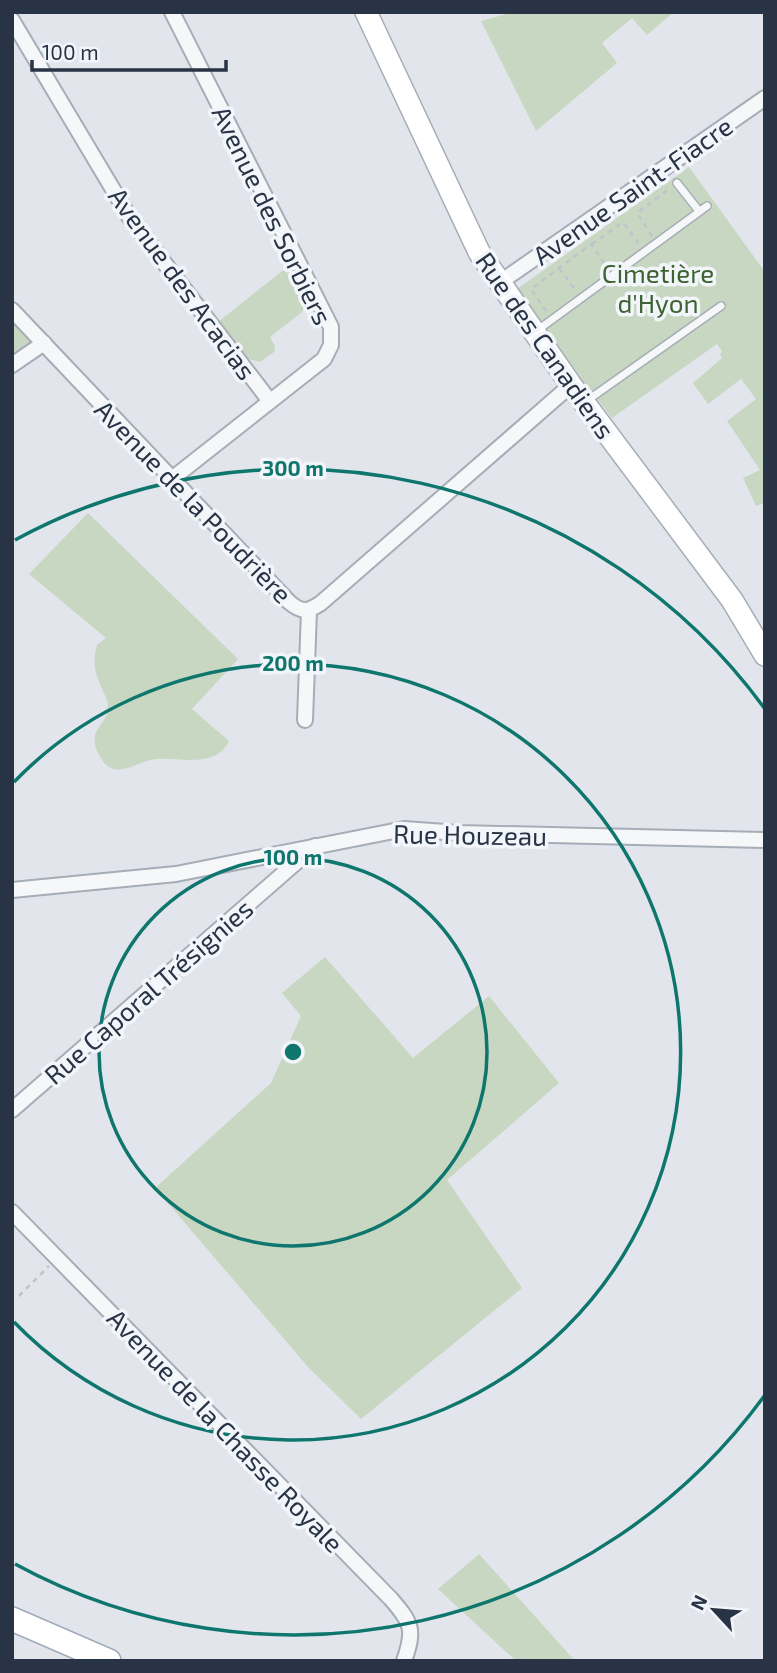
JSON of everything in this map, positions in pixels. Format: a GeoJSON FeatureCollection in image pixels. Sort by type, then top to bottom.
{"type":"FeatureCollection","features":[{"type":"Feature","properties":{"kind":"main road"},"geometry":{"type":"LineString","coordinates":[[12,1619],[109,1661]]}},
{"type":"Feature","properties":{"kind":"street","name":"Avenue des Sorbiers"},"geometry":{"type":"LineString","coordinates":[[172,12],[331,327],[331,345],[324,359],[270,400]]}},
{"type":"Feature","properties":{"kind":"street","name":"Rue des Canadiens"},"geometry":{"type":"LineString","coordinates":[[366,12],[465,225],[499,282],[571,384],[732,600],[765,655]]}},
{"type":"Feature","properties":{"kind":"street","name":"Avenue des Acacias"},"geometry":{"type":"LineString","coordinates":[[12,20],[130,218],[270,400]]}},
{"type":"Feature","properties":{"kind":"street","name":"Avenue Saint-Fiacre"},"geometry":{"type":"LineString","coordinates":[[499,282],[765,98]]}},
{"type":"Feature","properties":{"kind":"street","name":"Avenue de la Poudrière"},"geometry":{"type":"LineString","coordinates":[[12,310],[289,602],[296,608],[309,611],[571,384]]}},
{"type":"Feature","properties":{"kind":"street"},"geometry":{"type":"LineString","coordinates":[[12,366],[44,343]]}},
{"type":"Feature","properties":{"kind":"street"},"geometry":{"type":"LineString","coordinates":[[173,478],[270,400]]}},
{"type":"Feature","properties":{"kind":"street"},"geometry":{"type":"LineString","coordinates":[[305,720],[309,611]]}},
{"type":"Feature","properties":{"kind":"street","name":"Rue Houzeau"},"geometry":{"type":"LineString","coordinates":[[12,890],[176,874],[404,828],[459,833],[765,840]]}},
{"type":"Feature","properties":{"kind":"street","name":"Rue Caporal Trésignies"},"geometry":{"type":"LineString","coordinates":[[12,1110],[316,845]]}},
{"type":"Feature","properties":{"kind":"street","name":"Avenue de la Chasse Royale"},"geometry":{"type":"LineString","coordinates":[[12,1212],[406,1616],[411,1627],[411,1643],[404,1661]]}},
{"type":"Feature","properties":{"kind":"lane"},"geometry":{"type":"LineString","coordinates":[[677,183],[699,211]]}},
{"type":"Feature","properties":{"kind":"lane"},"geometry":{"type":"LineString","coordinates":[[535,332],[707,206]]}},
{"type":"Feature","properties":{"kind":"lane"},"geometry":{"type":"LineString","coordinates":[[585,402],[721,306]]}},
{"type":"Feature","properties":{"kind":"path"},"geometry":{"type":"LineString","coordinates":[[656,242],[637,213],[677,183]]}},
{"type":"Feature","properties":{"kind":"path"},"geometry":{"type":"LineString","coordinates":[[547,313],[531,289],[623,222],[644,251]]}},
{"type":"Feature","properties":{"kind":"path"},"geometry":{"type":"LineString","coordinates":[[591,244],[613,276]]}},
{"type":"Feature","properties":{"kind":"path"},"geometry":{"type":"LineString","coordinates":[[559,268],[582,299]]}},
{"type":"Feature","properties":{"kind":"path"},"geometry":{"type":"LineString","coordinates":[[19,1296],[57,1258]]}},
{"type":"Feature","properties":{"kind":"green space"},"geometry":{"type":"Polygon","coordinates":[[[514,12],[674,12],[647,35],[632,18],[602,43],[617,63],[536,131],[481,21],[514,12]]]}},
{"type":"Feature","properties":{"kind":"green space","name":"Cimetière d'Hyon"},"geometry":{"type":"Polygon","coordinates":[[[689,167],[765,272],[765,503],[756,506],[743,478],[760,470],[727,421],[756,399],[741,379],[708,404],[693,383],[722,358],[722,351],[717,344],[612,418],[543,330],[517,289],[689,167]]]}},
{"type":"Feature","properties":{"kind":"green space"},"geometry":{"type":"Polygon","coordinates":[[[282,271],[288,271],[296,279],[307,305],[301,313],[270,337],[275,346],[274,352],[260,362],[244,358],[218,322],[282,271]]]}},
{"type":"Feature","properties":{"kind":"green space"},"geometry":{"type":"Polygon","coordinates":[[[12,310],[44,343],[12,365],[12,310]]]}},
{"type":"Feature","properties":{"kind":"green space"},"geometry":{"type":"Polygon","coordinates":[[[88,513],[238,659],[192,709],[229,741],[223,750],[215,755],[196,760],[156,759],[118,770],[105,764],[99,755],[95,746],[96,733],[105,718],[108,706],[96,674],[95,657],[97,645],[106,638],[29,574],[88,513]]]}},
{"type":"Feature","properties":{"kind":"green space"},"geometry":{"type":"Polygon","coordinates":[[[325,957],[413,1058],[489,996],[559,1083],[447,1180],[522,1288],[361,1419],[308,1367],[155,1188],[271,1083],[301,1016],[282,993],[325,957]]]}},
{"type":"Feature","properties":{"kind":"green space"},"geometry":{"type":"Polygon","coordinates":[[[479,1554],[575,1661],[516,1661],[438,1589],[479,1554]]]}}]}
